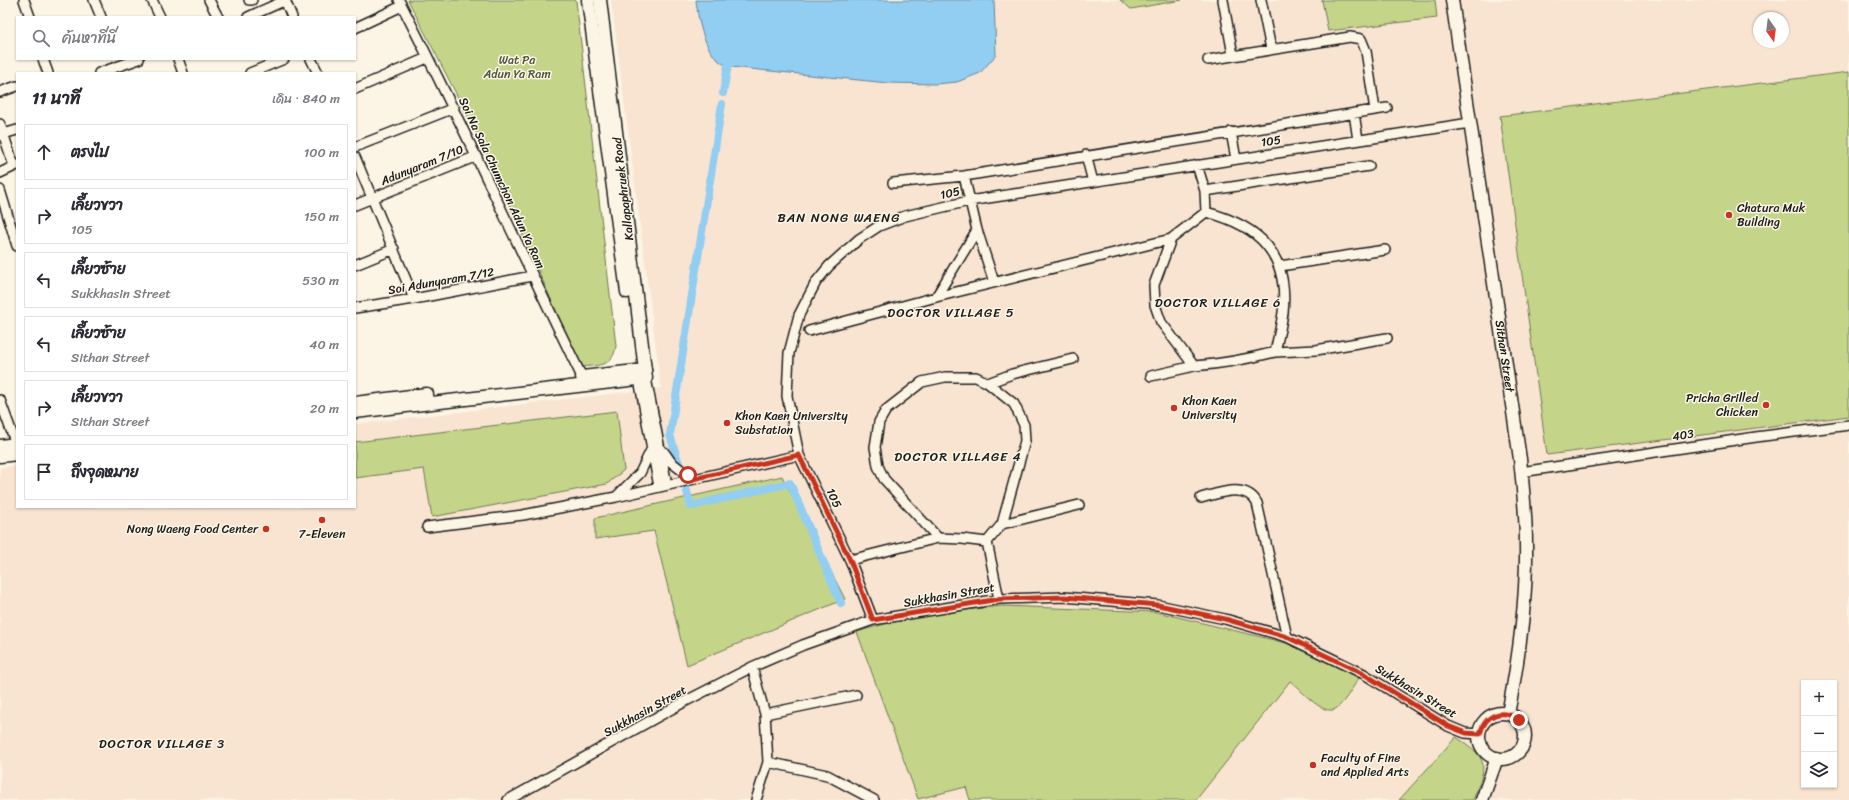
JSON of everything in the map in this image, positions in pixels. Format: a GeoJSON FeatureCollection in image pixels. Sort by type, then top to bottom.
{"type":"FeatureCollection","features":[{"type":"Feature","properties":{"kind":"main road","name":"Kallapaphruek Road"},"geometry":{"type":"LineString","coordinates":[[588,0],[642,374]]}},
{"type":"Feature","properties":{"kind":"main road","name":"Kallapaphruek Road"},"geometry":{"type":"LineString","coordinates":[[600,0],[642,374]]}},
{"type":"Feature","properties":{"kind":"main road","name":"Sithan Street"},"geometry":{"type":"LineString","coordinates":[[1452,0],[1521,472],[1525,520],[1526,573],[1522,626],[1508,714]]}},
{"type":"Feature","properties":{"kind":"main road"},"geometry":{"type":"LineString","coordinates":[[356,403],[582,377],[642,374]]}},
{"type":"Feature","properties":{"kind":"main road"},"geometry":{"type":"LineString","coordinates":[[356,412],[642,374]]}},
{"type":"Feature","properties":{"kind":"main road"},"geometry":{"type":"LineString","coordinates":[[0,446],[16,447]]}},
{"type":"Feature","properties":{"kind":"main road"},"geometry":{"type":"LineString","coordinates":[[0,456],[16,448]]}},
{"type":"Feature","properties":{"kind":"main road"},"geometry":{"type":"LineString","coordinates":[[1501,713],[1508,714],[1519,720],[1523,725],[1525,731],[1524,744],[1521,750],[1510,757],[1497,758],[1486,751],[1480,740],[1480,734],[1482,726],[1486,720],[1493,715],[1501,713]]}},
{"type":"Feature","properties":{"kind":"main road"},"geometry":{"type":"LineString","coordinates":[[1482,800],[1497,758]]}},
{"type":"Feature","properties":{"kind":"street"},"geometry":{"type":"LineString","coordinates":[[24,0],[30,16]]}},
{"type":"Feature","properties":{"kind":"street"},"geometry":{"type":"LineString","coordinates":[[94,0],[101,16]]}},
{"type":"Feature","properties":{"kind":"street"},"geometry":{"type":"LineString","coordinates":[[152,0],[160,16]]}},
{"type":"Feature","properties":{"kind":"street"},"geometry":{"type":"LineString","coordinates":[[209,0],[217,16]]}},
{"type":"Feature","properties":{"kind":"street"},"geometry":{"type":"LineString","coordinates":[[250,16],[285,0],[292,16]]}},
{"type":"Feature","properties":{"kind":"street"},"geometry":{"type":"LineString","coordinates":[[1223,0],[1233,55]]}},
{"type":"Feature","properties":{"kind":"street"},"geometry":{"type":"LineString","coordinates":[[1261,0],[1271,49]]}},
{"type":"Feature","properties":{"kind":"street"},"geometry":{"type":"LineString","coordinates":[[356,27],[401,3]]}},
{"type":"Feature","properties":{"kind":"street","name":"Soi Na Sala Chumchon Adun Ya Ram"},"geometry":{"type":"LineString","coordinates":[[401,3],[427,58],[454,108],[532,276],[582,377]]}},
{"type":"Feature","properties":{"kind":"street"},"geometry":{"type":"LineString","coordinates":[[1208,60],[1350,36],[1361,39],[1366,51],[1375,110]]}},
{"type":"Feature","properties":{"kind":"street"},"geometry":{"type":"LineString","coordinates":[[356,88],[427,58]]}},
{"type":"Feature","properties":{"kind":"street"},"geometry":{"type":"LineString","coordinates":[[43,60],[48,72]]}},
{"type":"Feature","properties":{"kind":"street"},"geometry":{"type":"LineString","coordinates":[[101,72],[120,62],[133,60]]}},
{"type":"Feature","properties":{"kind":"street"},"geometry":{"type":"LineString","coordinates":[[178,60],[183,72]]}},
{"type":"Feature","properties":{"kind":"street"},"geometry":{"type":"LineString","coordinates":[[252,72],[282,60]]}},
{"type":"Feature","properties":{"kind":"street"},"geometry":{"type":"LineString","coordinates":[[312,60],[318,72]]}},
{"type":"Feature","properties":{"kind":"street"},"geometry":{"type":"LineString","coordinates":[[0,92],[16,86]]}},
{"type":"Feature","properties":{"kind":"street"},"geometry":{"type":"LineString","coordinates":[[356,147],[454,108]]}},
{"type":"Feature","properties":{"kind":"street"},"geometry":{"type":"LineString","coordinates":[[893,183],[964,176],[1086,155],[1387,108]]}},
{"type":"Feature","properties":{"kind":"street"},"geometry":{"type":"LineString","coordinates":[[1354,112],[1358,140]]}},
{"type":"Feature","properties":{"kind":"street","name":"105"},"geometry":{"type":"LineString","coordinates":[[873,620],[850,560],[799,455],[787,396],[789,353],[799,315],[816,282],[842,253],[859,239],[879,226],[905,216],[970,201],[1236,158],[1470,123]]}},
{"type":"Feature","properties":{"kind":"street"},"geometry":{"type":"LineString","coordinates":[[0,124],[2,135],[16,166],[0,173]]}},
{"type":"Feature","properties":{"kind":"street"},"geometry":{"type":"LineString","coordinates":[[2,135],[16,130]]}},
{"type":"Feature","properties":{"kind":"street"},"geometry":{"type":"LineString","coordinates":[[1231,132],[1236,158]]}},
{"type":"Feature","properties":{"kind":"street"},"geometry":{"type":"LineString","coordinates":[[1086,155],[1092,182]]}},
{"type":"Feature","properties":{"kind":"street","name":"Adunyaram 7/10"},"geometry":{"type":"LineString","coordinates":[[356,205],[477,156]]}},
{"type":"Feature","properties":{"kind":"street"},"geometry":{"type":"LineString","coordinates":[[356,158],[414,299]]}},
{"type":"Feature","properties":{"kind":"street"},"geometry":{"type":"LineString","coordinates":[[1197,165],[1205,191],[1206,212]]}},
{"type":"Feature","properties":{"kind":"street"},"geometry":{"type":"LineString","coordinates":[[1205,191],[1369,166]]}},
{"type":"Feature","properties":{"kind":"street"},"geometry":{"type":"LineString","coordinates":[[964,176],[977,230],[994,282]]}},
{"type":"Feature","properties":{"kind":"street"},"geometry":{"type":"LineString","coordinates":[[0,190],[16,243]]}},
{"type":"Feature","properties":{"kind":"street"},"geometry":{"type":"LineString","coordinates":[[809,332],[994,282],[1172,239],[1206,212]]}},
{"type":"Feature","properties":{"kind":"street"},"geometry":{"type":"LineString","coordinates":[[1206,212],[1250,229],[1270,248],[1280,266],[1284,297],[1283,314],[1275,352]]}},
{"type":"Feature","properties":{"kind":"street"},"geometry":{"type":"LineString","coordinates":[[936,297],[977,230]]}},
{"type":"Feature","properties":{"kind":"street"},"geometry":{"type":"LineString","coordinates":[[1172,239],[1154,285],[1155,305],[1161,322],[1194,366]]}},
{"type":"Feature","properties":{"kind":"street"},"geometry":{"type":"LineString","coordinates":[[356,265],[394,249]]}},
{"type":"Feature","properties":{"kind":"street"},"geometry":{"type":"LineString","coordinates":[[1280,266],[1385,250]]}},
{"type":"Feature","properties":{"kind":"street","name":"Soi Adunyaram 7/12"},"geometry":{"type":"LineString","coordinates":[[356,308],[414,299],[532,276]]}},
{"type":"Feature","properties":{"kind":"street"},"geometry":{"type":"LineString","coordinates":[[1151,376],[1194,366],[1249,359],[1275,352],[1316,350],[1387,338]]}},
{"type":"Feature","properties":{"kind":"street"},"geometry":{"type":"LineString","coordinates":[[988,383],[1012,374],[1073,359]]}},
{"type":"Feature","properties":{"kind":"street"},"geometry":{"type":"LineString","coordinates":[[642,374],[663,486]]}},
{"type":"Feature","properties":{"kind":"street"},"geometry":{"type":"LineString","coordinates":[[938,538],[884,479],[878,466],[875,447],[879,422],[886,410],[922,382],[945,377],[976,377],[988,383],[1014,404],[1024,425],[1025,441],[1002,524],[987,542]]}},
{"type":"Feature","properties":{"kind":"street"},"geometry":{"type":"LineString","coordinates":[[0,400],[16,444]]}},
{"type":"Feature","properties":{"kind":"street","name":"403"},"geometry":{"type":"LineString","coordinates":[[1521,472],[1756,437],[1849,425]]}},
{"type":"Feature","properties":{"kind":"street"},"geometry":{"type":"LineString","coordinates":[[656,446],[670,462],[693,479]]}},
{"type":"Feature","properties":{"kind":"street"},"geometry":{"type":"LineString","coordinates":[[616,497],[640,473],[656,446]]}},
{"type":"Feature","properties":{"kind":"street"},"geometry":{"type":"LineString","coordinates":[[427,527],[522,515],[616,497],[799,455]]}},
{"type":"Feature","properties":{"kind":"street"},"geometry":{"type":"LineString","coordinates":[[1201,498],[1240,490],[1249,493],[1254,497],[1257,503],[1287,637]]}},
{"type":"Feature","properties":{"kind":"street"},"geometry":{"type":"LineString","coordinates":[[1002,524],[1079,505]]}},
{"type":"Feature","properties":{"kind":"street"},"geometry":{"type":"LineString","coordinates":[[850,560],[938,538],[987,542]]}},
{"type":"Feature","properties":{"kind":"street"},"geometry":{"type":"LineString","coordinates":[[987,542],[999,599]]}},
{"type":"Feature","properties":{"kind":"street","name":"Sukkhasin Street"},"geometry":{"type":"LineString","coordinates":[[508,800],[684,702],[752,667],[803,645],[873,620],[999,599],[1064,597],[1158,605],[1225,619],[1287,637],[1364,674],[1448,726],[1466,733],[1480,734]]}},
{"type":"Feature","properties":{"kind":"street"},"geometry":{"type":"LineString","coordinates":[[752,667],[765,714],[768,762],[756,800]]}},
{"type":"Feature","properties":{"kind":"street"},"geometry":{"type":"LineString","coordinates":[[765,714],[856,695]]}},
{"type":"Feature","properties":{"kind":"street"},"geometry":{"type":"LineString","coordinates":[[768,762],[827,776],[874,800]]}},
{"type":"Feature","properties":{"kind":"shaded area","name":"Khon Kaen University"},"geometry":{"type":"Polygon","coordinates":[[[611,0],[1849,0],[1849,800],[0,800],[0,468],[16,465],[16,508],[356,508],[356,424],[661,388],[611,0]]]}},
{"type":"Feature","properties":{"kind":"green space","name":"Wat Pa Adun Ya Ram"},"geometry":{"type":"Polygon","coordinates":[[[408,0],[576,0],[616,346],[612,358],[604,364],[581,367],[485,150],[408,0]]]}},
{"type":"Feature","properties":{"kind":"green space"},"geometry":{"type":"Polygon","coordinates":[[[1120,0],[1182,0],[1131,9],[1120,0]]]}},
{"type":"Feature","properties":{"kind":"green space"},"geometry":{"type":"Polygon","coordinates":[[[1322,0],[1435,0],[1437,18],[1328,31],[1322,0]]]}},
{"type":"Feature","properties":{"kind":"green space"},"geometry":{"type":"Polygon","coordinates":[[[1849,72],[1849,416],[1547,455],[1500,116],[1849,72]]]}},
{"type":"Feature","properties":{"kind":"green space"},"geometry":{"type":"Polygon","coordinates":[[[617,411],[624,470],[607,484],[432,517],[424,469],[356,478],[356,442],[617,411]]]}},
{"type":"Feature","properties":{"kind":"green space"},"geometry":{"type":"Polygon","coordinates":[[[782,476],[845,599],[687,665],[654,531],[595,539],[595,518],[782,476]]]}},
{"type":"Feature","properties":{"kind":"green space"},"geometry":{"type":"Polygon","coordinates":[[[1002,606],[1157,612],[1286,643],[1360,677],[1344,700],[1333,710],[1327,710],[1320,707],[1290,681],[1196,800],[970,800],[966,787],[918,799],[857,632],[911,618],[947,612],[1002,606]]]}},
{"type":"Feature","properties":{"kind":"green space"},"geometry":{"type":"Polygon","coordinates":[[[1456,737],[1475,751],[1480,757],[1482,763],[1483,770],[1473,800],[1399,800],[1456,737]]]}},
{"type":"Feature","properties":{"kind":"water"},"geometry":{"type":"Polygon","coordinates":[[[696,0],[994,0],[996,55],[980,73],[957,82],[935,84],[888,83],[733,67],[720,62],[708,47],[701,28],[696,0]]]}},
{"type":"Feature","properties":{"kind":"waterway"},"geometry":{"type":"LineString","coordinates":[[723,93],[728,65]]}},
{"type":"Feature","properties":{"kind":"waterway"},"geometry":{"type":"LineString","coordinates":[[679,464],[670,435],[722,104]]}},
{"type":"Feature","properties":{"kind":"waterway"},"geometry":{"type":"LineString","coordinates":[[686,488],[691,506],[790,483],[841,603]]}},
{"type":"Feature","properties":{"kind":"place","name":"Chatura Muk Building"},"geometry":{"type":"Point","coordinates":[1729,215]}},
{"type":"Feature","properties":{"kind":"place","name":"Pricha Grilled Chicken"},"geometry":{"type":"Point","coordinates":[1766,405]}},
{"type":"Feature","properties":{"kind":"place","name":"Khon Kaen University"},"geometry":{"type":"Point","coordinates":[1174,408]}},
{"type":"Feature","properties":{"kind":"place","name":"Khon Kaen University Substation"},"geometry":{"type":"Point","coordinates":[727,423]}},
{"type":"Feature","properties":{"kind":"place","name":"7-Eleven"},"geometry":{"type":"Point","coordinates":[322,520]}},
{"type":"Feature","properties":{"kind":"place","name":"Nong Waeng Food Center"},"geometry":{"type":"Point","coordinates":[266,529]}},
{"type":"Feature","properties":{"kind":"place","name":"Faculty of Fine and Applied Arts"},"geometry":{"type":"Point","coordinates":[1313,765]}},
{"type":"Feature","properties":{"kind":"district","name":"BAN NONG WAENG"},"geometry":{"type":"Point","coordinates":[839,217]}},
{"type":"Feature","properties":{"kind":"district","name":"DOCTOR VILLAGE 6"},"geometry":{"type":"Point","coordinates":[1218,302]}},
{"type":"Feature","properties":{"kind":"district","name":"DOCTOR VILLAGE 5"},"geometry":{"type":"Point","coordinates":[951,312]}},
{"type":"Feature","properties":{"kind":"district","name":"DOCTOR VILLAGE 4"},"geometry":{"type":"Point","coordinates":[958,456]}},
{"type":"Feature","properties":{"kind":"district","name":"DOCTOR VILLAGE 3"},"geometry":{"type":"Point","coordinates":[162,743]}},
{"type":"Feature","properties":{"kind":"route"},"geometry":{"type":"LineString","coordinates":[[688,475],[693,479],[699,478],[767,461],[799,455],[850,560],[873,620],[999,599],[1064,597],[1158,605],[1225,619],[1287,637],[1364,674],[1448,726],[1466,733],[1475,735],[1480,734],[1482,726],[1486,720],[1493,715],[1501,713],[1514,716],[1519,720]]}}]}
